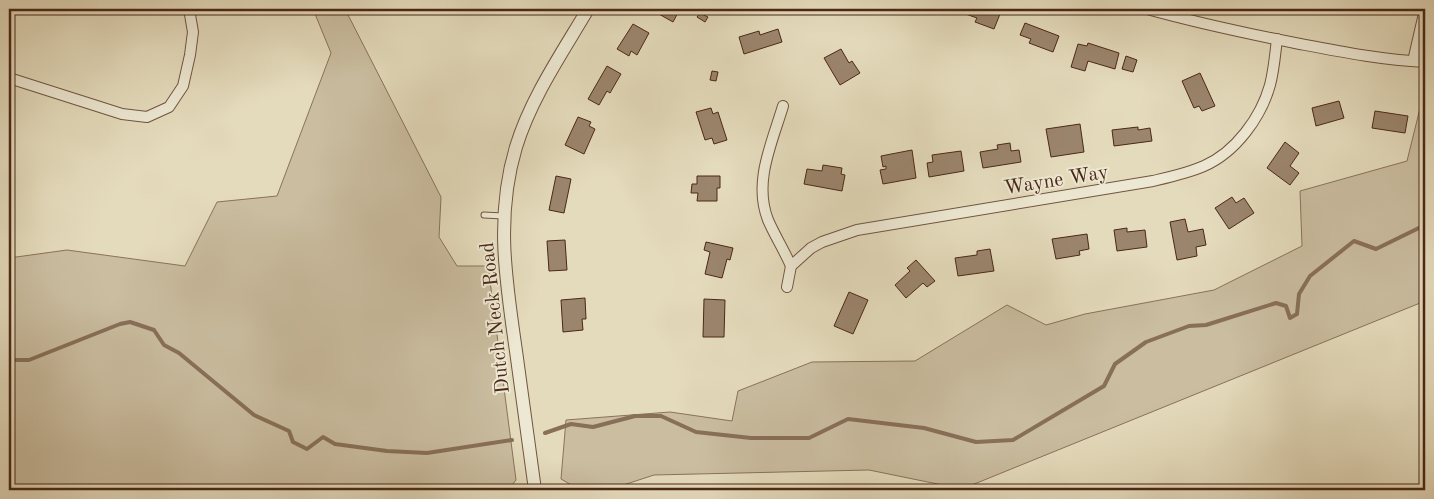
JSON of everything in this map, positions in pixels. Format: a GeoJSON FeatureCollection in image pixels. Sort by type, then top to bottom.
{"type":"FeatureCollection","features":[{"type":"Feature","properties":{"kind":"street"},"geometry":{"type":"LineString","coordinates":[[9,78],[122,114],[147,117],[169,108],[182,86],[193,32],[189,9]]}},
{"type":"Feature","properties":{"kind":"street","name":"Dutch Neck Road"},"geometry":{"type":"LineString","coordinates":[[535,490],[506,285],[503,236],[504,216],[510,172],[516,147],[546,80],[588,9]]}},
{"type":"Feature","properties":{"kind":"street"},"geometry":{"type":"LineString","coordinates":[[1147,9],[1199,23],[1365,56],[1425,62]]}},
{"type":"Feature","properties":{"kind":"street"},"geometry":{"type":"LineString","coordinates":[[1413,62],[1425,9]]}},
{"type":"Feature","properties":{"kind":"street","name":"Wayne Way"},"geometry":{"type":"LineString","coordinates":[[791,266],[811,248],[822,242],[857,230],[1153,181],[1206,166],[1227,152],[1258,114],[1274,70],[1277,39]]}},
{"type":"Feature","properties":{"kind":"street"},"geometry":{"type":"LineString","coordinates":[[783,106],[764,172],[762,192],[768,219],[791,266],[787,287]]}},
{"type":"Feature","properties":{"kind":"lane"},"geometry":{"type":"LineString","coordinates":[[484,215],[504,216]]}},
{"type":"Feature","properties":{"kind":"shaded area"},"geometry":{"type":"Polygon","coordinates":[[[313,9],[345,9],[441,197],[439,237],[457,266],[488,266],[516,480],[508,490],[9,490],[9,258],[67,250],[185,266],[217,202],[277,196],[331,53],[313,9]]]}},
{"type":"Feature","properties":{"kind":"shaded area"},"geometry":{"type":"Polygon","coordinates":[[[1425,88],[1425,301],[962,489],[869,470],[654,475],[608,490],[580,490],[561,479],[566,420],[670,412],[732,421],[738,391],[812,362],[915,361],[1007,305],[1046,325],[1085,314],[1214,290],[1302,246],[1300,191],[1407,161],[1425,88]]]}},
{"type":"Feature","properties":{"kind":"building"},"geometry":{"type":"Polygon","coordinates":[[[650,9],[680,9],[673,22],[650,9]]]}},
{"type":"Feature","properties":{"kind":"building"},"geometry":{"type":"Polygon","coordinates":[[[961,9],[987,9],[1000,14],[994,29],[975,22],[977,18],[960,12],[961,9]]]}},
{"type":"Feature","properties":{"kind":"building"},"geometry":{"type":"Polygon","coordinates":[[[700,13],[708,17],[705,22],[697,17],[700,13]]]}},
{"type":"Feature","properties":{"kind":"building"},"geometry":{"type":"Polygon","coordinates":[[[1025,23],[1059,36],[1053,52],[1029,43],[1031,39],[1020,35],[1025,23]]]}},
{"type":"Feature","properties":{"kind":"building"},"geometry":{"type":"Polygon","coordinates":[[[633,24],[649,33],[637,55],[631,51],[629,56],[617,49],[633,24]]]}},
{"type":"Feature","properties":{"kind":"building"},"geometry":{"type":"Polygon","coordinates":[[[778,29],[782,42],[744,54],[739,37],[759,31],[760,35],[778,29]]]}},
{"type":"Feature","properties":{"kind":"building"},"geometry":{"type":"Polygon","coordinates":[[[1088,43],[1119,53],[1115,69],[1088,61],[1085,71],[1071,67],[1078,44],[1087,46],[1088,43]]]}},
{"type":"Feature","properties":{"kind":"building"},"geometry":{"type":"Polygon","coordinates":[[[841,49],[849,63],[852,61],[860,73],[840,85],[824,58],[841,49]]]}},
{"type":"Feature","properties":{"kind":"building"},"geometry":{"type":"Polygon","coordinates":[[[1126,56],[1137,60],[1133,72],[1122,69],[1126,56]]]}},
{"type":"Feature","properties":{"kind":"building"},"geometry":{"type":"Polygon","coordinates":[[[607,66],[621,74],[610,93],[607,91],[599,105],[588,99],[607,66]]]}},
{"type":"Feature","properties":{"kind":"building"},"geometry":{"type":"Polygon","coordinates":[[[712,71],[718,72],[716,81],[710,80],[712,71]]]}},
{"type":"Feature","properties":{"kind":"building"},"geometry":{"type":"Polygon","coordinates":[[[1200,73],[1215,106],[1202,111],[1199,106],[1194,108],[1182,81],[1200,73]]]}},
{"type":"Feature","properties":{"kind":"building"},"geometry":{"type":"Polygon","coordinates":[[[1339,101],[1344,118],[1316,126],[1312,108],[1339,101]]]}},
{"type":"Feature","properties":{"kind":"building"},"geometry":{"type":"Polygon","coordinates":[[[711,108],[713,114],[718,112],[727,140],[714,144],[712,138],[705,140],[696,112],[711,108]]]}},
{"type":"Feature","properties":{"kind":"building"},"geometry":{"type":"Polygon","coordinates":[[[1375,111],[1408,116],[1405,133],[1372,128],[1375,111]]]}},
{"type":"Feature","properties":{"kind":"building"},"geometry":{"type":"Polygon","coordinates":[[[578,117],[591,122],[589,126],[595,129],[584,154],[565,145],[578,117]]]}},
{"type":"Feature","properties":{"kind":"building"},"geometry":{"type":"Polygon","coordinates":[[[1080,124],[1084,152],[1051,157],[1046,129],[1080,124]]]}},
{"type":"Feature","properties":{"kind":"building"},"geometry":{"type":"Polygon","coordinates":[[[1138,127],[1138,130],[1150,128],[1152,141],[1114,146],[1112,130],[1138,127]]]}},
{"type":"Feature","properties":{"kind":"building"},"geometry":{"type":"Polygon","coordinates":[[[1285,142],[1299,153],[1290,166],[1299,173],[1290,185],[1267,168],[1285,142]]]}},
{"type":"Feature","properties":{"kind":"building"},"geometry":{"type":"Polygon","coordinates":[[[1010,143],[1011,151],[1019,150],[1021,162],[983,168],[980,152],[998,149],[997,145],[1010,143]]]}},
{"type":"Feature","properties":{"kind":"building"},"geometry":{"type":"Polygon","coordinates":[[[912,150],[916,178],[883,184],[880,170],[886,169],[886,166],[883,167],[881,156],[912,150]]]}},
{"type":"Feature","properties":{"kind":"building"},"geometry":{"type":"Polygon","coordinates":[[[961,151],[964,171],[929,177],[927,163],[933,162],[932,155],[961,151]]]}},
{"type":"Feature","properties":{"kind":"building"},"geometry":{"type":"Polygon","coordinates":[[[823,165],[842,168],[841,174],[845,175],[842,191],[804,184],[807,169],[822,171],[823,165]]]}},
{"type":"Feature","properties":{"kind":"building"},"geometry":{"type":"Polygon","coordinates":[[[556,176],[571,179],[564,213],[549,210],[556,176]]]}},
{"type":"Feature","properties":{"kind":"building"},"geometry":{"type":"Polygon","coordinates":[[[697,176],[720,176],[720,188],[717,188],[717,201],[697,201],[698,193],[691,193],[692,184],[697,184],[697,176]]]}},
{"type":"Feature","properties":{"kind":"building"},"geometry":{"type":"Polygon","coordinates":[[[1232,197],[1236,203],[1244,198],[1254,213],[1229,229],[1215,208],[1232,197]]]}},
{"type":"Feature","properties":{"kind":"building"},"geometry":{"type":"Polygon","coordinates":[[[1185,219],[1188,232],[1203,229],[1206,245],[1196,247],[1197,256],[1177,260],[1170,222],[1185,219]]]}},
{"type":"Feature","properties":{"kind":"building"},"geometry":{"type":"Polygon","coordinates":[[[1127,228],[1127,232],[1145,230],[1147,247],[1117,251],[1114,230],[1127,228]]]}},
{"type":"Feature","properties":{"kind":"building"},"geometry":{"type":"Polygon","coordinates":[[[1087,234],[1089,249],[1079,251],[1080,255],[1056,259],[1052,239],[1087,234]]]}},
{"type":"Feature","properties":{"kind":"building"},"geometry":{"type":"Polygon","coordinates":[[[565,240],[567,270],[549,271],[547,241],[565,240]]]}},
{"type":"Feature","properties":{"kind":"building"},"geometry":{"type":"Polygon","coordinates":[[[706,242],[733,248],[730,260],[727,259],[722,278],[705,274],[710,252],[704,250],[706,242]]]}},
{"type":"Feature","properties":{"kind":"building"},"geometry":{"type":"Polygon","coordinates":[[[990,249],[994,271],[958,276],[955,258],[977,255],[977,251],[990,249]]]}},
{"type":"Feature","properties":{"kind":"building"},"geometry":{"type":"Polygon","coordinates":[[[916,260],[935,281],[927,287],[923,283],[906,298],[895,285],[910,271],[907,268],[916,260]]]}},
{"type":"Feature","properties":{"kind":"building"},"geometry":{"type":"Polygon","coordinates":[[[849,292],[868,300],[853,334],[834,326],[849,292]]]}},
{"type":"Feature","properties":{"kind":"building"},"geometry":{"type":"Polygon","coordinates":[[[585,298],[586,319],[582,319],[583,330],[563,332],[561,300],[585,298]]]}},
{"type":"Feature","properties":{"kind":"building"},"geometry":{"type":"Polygon","coordinates":[[[704,299],[725,300],[724,337],[703,337],[704,299]]]}},
{"type":"Feature","properties":{"kind":"waterway"},"geometry":{"type":"LineString","coordinates":[[545,433],[571,424],[593,427],[635,416],[661,416],[696,432],[751,438],[809,438],[848,419],[924,428],[976,442],[1013,440],[1104,386],[1115,364],[1146,342],[1189,326],[1206,325],[1276,303],[1286,306],[1290,318],[1297,314],[1299,294],[1310,276],[1354,241],[1376,249],[1425,225]]}},
{"type":"Feature","properties":{"kind":"waterway"},"geometry":{"type":"LineString","coordinates":[[9,360],[29,360],[120,324],[130,322],[154,330],[164,345],[179,353],[254,415],[289,431],[293,442],[307,449],[323,437],[335,444],[387,451],[427,453],[512,440]]}}]}
